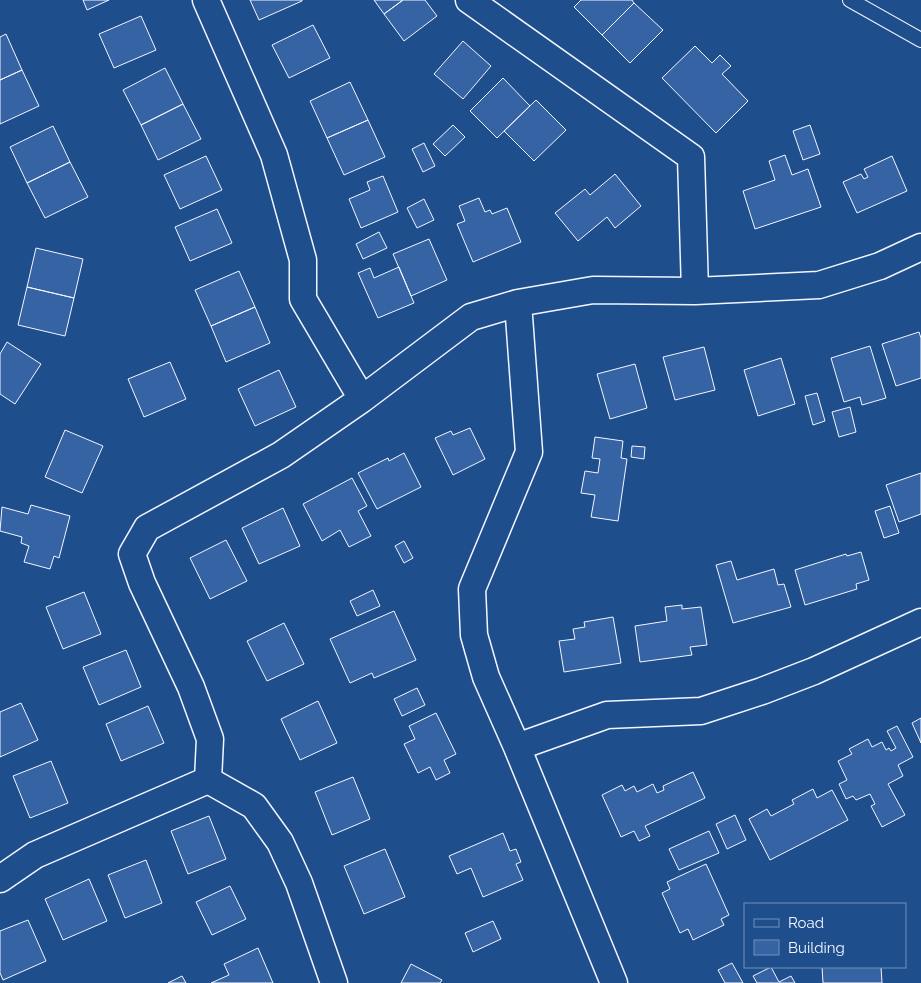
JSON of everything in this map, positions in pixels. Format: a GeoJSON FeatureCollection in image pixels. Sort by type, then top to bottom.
{"type":"FeatureCollection","features":[{"type":"Feature","properties":{"kind":"street"},"geometry":{"type":"LineString","coordinates":[[206,0],[274,155],[303,260],[303,299],[362,399]]}},
{"type":"Feature","properties":{"kind":"street"},"geometry":{"type":"LineString","coordinates":[[469,0],[691,157],[695,291]]}},
{"type":"Feature","properties":{"kind":"street"},"geometry":{"type":"LineString","coordinates":[[208,780],[210,739],[191,687],[142,583],[132,554],[147,528],[281,455],[362,399],[471,318],[518,302],[593,290],[695,291],[819,285],[880,266],[921,247]]}},
{"type":"Feature","properties":{"kind":"street"},"geometry":{"type":"LineString","coordinates":[[518,302],[529,452],[472,589],[474,635],[486,678],[517,747],[614,983]]}},
{"type":"Feature","properties":{"kind":"street"},"geometry":{"type":"LineString","coordinates":[[517,747],[607,715],[701,711],[762,691],[814,670],[921,622]]}},
{"type":"Feature","properties":{"kind":"street"},"geometry":{"type":"LineString","coordinates":[[5,866],[35,855],[208,780]]}},
{"type":"Feature","properties":{"kind":"street"},"geometry":{"type":"LineString","coordinates":[[208,780],[254,806],[280,842],[298,883],[334,983]]}},
{"type":"Feature","properties":{"kind":"lane"},"geometry":{"type":"LineString","coordinates":[[850,0],[921,40]]}},
{"type":"Feature","properties":{"kind":"building"},"geometry":{"type":"Polygon","coordinates":[[[83,0],[109,0],[87,10],[83,0]]]}},
{"type":"Feature","properties":{"kind":"building"},"geometry":{"type":"Polygon","coordinates":[[[250,0],[302,0],[302,1],[259,20],[250,0]]]}},
{"type":"Feature","properties":{"kind":"building"},"geometry":{"type":"Polygon","coordinates":[[[374,0],[403,0],[384,14],[374,0]]]}},
{"type":"Feature","properties":{"kind":"building"},"geometry":{"type":"Polygon","coordinates":[[[403,0],[425,0],[437,16],[404,41],[384,14],[403,0]]]}},
{"type":"Feature","properties":{"kind":"building"},"geometry":{"type":"Polygon","coordinates":[[[581,0],[632,0],[634,3],[602,35],[574,7],[581,0]]]}},
{"type":"Feature","properties":{"kind":"building"},"geometry":{"type":"Polygon","coordinates":[[[634,3],[663,30],[630,63],[602,35],[634,3]]]}},
{"type":"Feature","properties":{"kind":"building"},"geometry":{"type":"Polygon","coordinates":[[[141,16],[156,50],[114,68],[99,34],[141,16]]]}},
{"type":"Feature","properties":{"kind":"building"},"geometry":{"type":"Polygon","coordinates":[[[313,25],[330,58],[289,78],[272,45],[313,25]]]}},
{"type":"Feature","properties":{"kind":"building"},"geometry":{"type":"Polygon","coordinates":[[[6,34],[22,70],[0,80],[0,37],[6,34]]]}},
{"type":"Feature","properties":{"kind":"building"},"geometry":{"type":"Polygon","coordinates":[[[463,41],[491,66],[463,99],[434,74],[463,41]]]}},
{"type":"Feature","properties":{"kind":"building"},"geometry":{"type":"Polygon","coordinates":[[[695,46],[712,63],[720,55],[731,66],[722,74],[748,101],[716,133],[662,78],[695,46]]]}},
{"type":"Feature","properties":{"kind":"building"},"geometry":{"type":"Polygon","coordinates":[[[165,68],[183,104],[141,125],[123,90],[165,68]]]}},
{"type":"Feature","properties":{"kind":"building"},"geometry":{"type":"Polygon","coordinates":[[[22,70],[39,106],[0,124],[0,80],[22,70]]]}},
{"type":"Feature","properties":{"kind":"building"},"geometry":{"type":"Polygon","coordinates":[[[503,78],[530,106],[497,138],[470,111],[503,78]]]}},
{"type":"Feature","properties":{"kind":"building"},"geometry":{"type":"Polygon","coordinates":[[[350,82],[368,120],[327,138],[310,101],[350,82]]]}},
{"type":"Feature","properties":{"kind":"building"},"geometry":{"type":"Polygon","coordinates":[[[536,100],[566,130],[534,161],[504,131],[536,100]]]}},
{"type":"Feature","properties":{"kind":"building"},"geometry":{"type":"Polygon","coordinates":[[[183,104],[201,139],[158,160],[141,125],[183,104]]]}},
{"type":"Feature","properties":{"kind":"building"},"geometry":{"type":"Polygon","coordinates":[[[368,120],[385,157],[344,175],[327,138],[368,120]]]}},
{"type":"Feature","properties":{"kind":"building"},"geometry":{"type":"Polygon","coordinates":[[[453,125],[465,137],[445,156],[433,144],[453,125]]]}},
{"type":"Feature","properties":{"kind":"building"},"geometry":{"type":"Polygon","coordinates":[[[810,125],[820,154],[803,160],[793,131],[810,125]]]}},
{"type":"Feature","properties":{"kind":"building"},"geometry":{"type":"Polygon","coordinates":[[[53,126],[70,162],[27,183],[10,147],[53,126]]]}},
{"type":"Feature","properties":{"kind":"building"},"geometry":{"type":"Polygon","coordinates":[[[424,143],[435,166],[423,172],[412,149],[424,143]]]}},
{"type":"Feature","properties":{"kind":"building"},"geometry":{"type":"Polygon","coordinates":[[[785,155],[792,175],[808,169],[821,207],[755,229],[743,191],[775,180],[769,161],[785,155]]]}},
{"type":"Feature","properties":{"kind":"building"},"geometry":{"type":"Polygon","coordinates":[[[206,156],[222,190],[180,209],[164,175],[206,156]]]}},
{"type":"Feature","properties":{"kind":"building"},"geometry":{"type":"Polygon","coordinates":[[[892,156],[907,191],[857,213],[843,182],[861,174],[864,179],[868,177],[864,169],[892,156]]]}},
{"type":"Feature","properties":{"kind":"building"},"geometry":{"type":"Polygon","coordinates":[[[70,162],[88,197],[45,218],[27,183],[70,162]]]}},
{"type":"Feature","properties":{"kind":"building"},"geometry":{"type":"Polygon","coordinates":[[[615,174],[641,206],[615,228],[607,217],[578,241],[555,213],[585,189],[590,195],[615,174]]]}},
{"type":"Feature","properties":{"kind":"building"},"geometry":{"type":"Polygon","coordinates":[[[383,176],[398,212],[361,228],[349,199],[370,190],[367,182],[383,176]]]}},
{"type":"Feature","properties":{"kind":"building"},"geometry":{"type":"Polygon","coordinates":[[[479,198],[485,212],[490,210],[492,214],[507,208],[521,242],[473,262],[457,224],[465,221],[459,206],[479,198]]]}},
{"type":"Feature","properties":{"kind":"building"},"geometry":{"type":"Polygon","coordinates":[[[424,199],[434,220],[417,228],[407,208],[424,199]]]}},
{"type":"Feature","properties":{"kind":"building"},"geometry":{"type":"Polygon","coordinates":[[[217,209],[232,243],[190,261],[175,227],[217,209]]]}},
{"type":"Feature","properties":{"kind":"building"},"geometry":{"type":"Polygon","coordinates":[[[379,232],[387,248],[363,259],[356,244],[379,232]]]}},
{"type":"Feature","properties":{"kind":"building"},"geometry":{"type":"Polygon","coordinates":[[[429,239],[447,280],[411,296],[393,254],[429,239]]]}},
{"type":"Feature","properties":{"kind":"building"},"geometry":{"type":"Polygon","coordinates":[[[36,248],[83,259],[74,298],[27,287],[36,248]]]}},
{"type":"Feature","properties":{"kind":"building"},"geometry":{"type":"Polygon","coordinates":[[[399,267],[414,303],[378,318],[358,273],[370,268],[374,278],[399,267]]]}},
{"type":"Feature","properties":{"kind":"building"},"geometry":{"type":"Polygon","coordinates":[[[239,271],[255,307],[211,326],[195,290],[239,271]]]}},
{"type":"Feature","properties":{"kind":"building"},"geometry":{"type":"Polygon","coordinates":[[[27,287],[74,298],[65,336],[18,325],[27,287]]]}},
{"type":"Feature","properties":{"kind":"building"},"geometry":{"type":"Polygon","coordinates":[[[255,307],[270,343],[226,362],[211,326],[255,307]]]}},
{"type":"Feature","properties":{"kind":"building"},"geometry":{"type":"Polygon","coordinates":[[[919,332],[921,338],[921,378],[896,386],[882,344],[919,332]]]}},
{"type":"Feature","properties":{"kind":"building"},"geometry":{"type":"Polygon","coordinates":[[[7,342],[41,364],[15,404],[0,394],[0,354],[7,342]]]}},
{"type":"Feature","properties":{"kind":"building"},"geometry":{"type":"Polygon","coordinates":[[[870,346],[886,398],[862,405],[860,397],[844,402],[831,358],[870,346]]]}},
{"type":"Feature","properties":{"kind":"building"},"geometry":{"type":"Polygon","coordinates":[[[704,347],[715,390],[675,400],[663,357],[704,347]]]}},
{"type":"Feature","properties":{"kind":"building"},"geometry":{"type":"Polygon","coordinates":[[[781,358],[795,404],[758,416],[744,370],[781,358]]]}},
{"type":"Feature","properties":{"kind":"building"},"geometry":{"type":"Polygon","coordinates":[[[170,362],[186,399],[144,417],[128,379],[170,362]]]}},
{"type":"Feature","properties":{"kind":"building"},"geometry":{"type":"Polygon","coordinates":[[[635,364],[647,408],[610,419],[597,374],[635,364]]]}},
{"type":"Feature","properties":{"kind":"building"},"geometry":{"type":"Polygon","coordinates":[[[279,370],[296,407],[255,426],[238,389],[279,370]]]}},
{"type":"Feature","properties":{"kind":"building"},"geometry":{"type":"Polygon","coordinates":[[[817,393],[825,421],[813,425],[805,396],[817,393]]]}},
{"type":"Feature","properties":{"kind":"building"},"geometry":{"type":"Polygon","coordinates":[[[850,407],[856,432],[839,437],[832,412],[850,407]]]}},
{"type":"Feature","properties":{"kind":"building"},"geometry":{"type":"Polygon","coordinates":[[[470,428],[485,459],[453,475],[435,438],[451,431],[453,435],[470,428]]]}},
{"type":"Feature","properties":{"kind":"building"},"geometry":{"type":"Polygon","coordinates":[[[65,430],[103,446],[82,493],[45,477],[65,430]]]}},
{"type":"Feature","properties":{"kind":"building"},"geometry":{"type":"Polygon","coordinates":[[[595,437],[623,441],[621,458],[627,459],[618,521],[591,517],[595,495],[581,493],[585,471],[598,473],[600,459],[592,458],[595,437]]]}},
{"type":"Feature","properties":{"kind":"building"},"geometry":{"type":"Polygon","coordinates":[[[632,446],[645,447],[644,459],[631,457],[632,446]]]}},
{"type":"Feature","properties":{"kind":"building"},"geometry":{"type":"Polygon","coordinates":[[[404,453],[421,487],[377,509],[358,473],[388,458],[389,461],[404,453]]]}},
{"type":"Feature","properties":{"kind":"building"},"geometry":{"type":"Polygon","coordinates":[[[921,473],[921,514],[899,522],[886,485],[921,473]]]}},
{"type":"Feature","properties":{"kind":"building"},"geometry":{"type":"Polygon","coordinates":[[[352,478],[367,506],[358,511],[371,536],[349,547],[340,530],[322,541],[303,504],[352,478]]]}},
{"type":"Feature","properties":{"kind":"building"},"geometry":{"type":"Polygon","coordinates":[[[31,505],[70,516],[59,558],[54,556],[50,569],[24,562],[29,546],[21,543],[22,537],[0,531],[2,507],[28,514],[31,505]]]}},
{"type":"Feature","properties":{"kind":"building"},"geometry":{"type":"Polygon","coordinates":[[[890,506],[899,533],[884,538],[875,511],[890,506]]]}},
{"type":"Feature","properties":{"kind":"building"},"geometry":{"type":"Polygon","coordinates":[[[283,508],[300,546],[259,564],[242,528],[283,508]]]}},
{"type":"Feature","properties":{"kind":"building"},"geometry":{"type":"Polygon","coordinates":[[[226,540],[247,581],[210,599],[190,558],[226,540]]]}},
{"type":"Feature","properties":{"kind":"building"},"geometry":{"type":"Polygon","coordinates":[[[404,541],[413,558],[404,563],[395,546],[404,541]]]}},
{"type":"Feature","properties":{"kind":"building"},"geometry":{"type":"Polygon","coordinates":[[[861,552],[869,580],[856,584],[857,589],[805,605],[795,570],[846,554],[847,556],[861,552]]]}},
{"type":"Feature","properties":{"kind":"building"},"geometry":{"type":"Polygon","coordinates":[[[731,561],[737,580],[774,569],[778,585],[784,584],[791,607],[733,623],[716,565],[731,561]]]}},
{"type":"Feature","properties":{"kind":"building"},"geometry":{"type":"Polygon","coordinates":[[[373,590],[380,606],[357,616],[350,601],[373,590]]]}},
{"type":"Feature","properties":{"kind":"building"},"geometry":{"type":"Polygon","coordinates":[[[84,592],[101,634],[63,649],[46,607],[84,592]]]}},
{"type":"Feature","properties":{"kind":"building"},"geometry":{"type":"Polygon","coordinates":[[[682,605],[682,609],[701,607],[707,645],[690,647],[692,655],[640,662],[635,626],[667,621],[665,607],[682,605]]]}},
{"type":"Feature","properties":{"kind":"building"},"geometry":{"type":"Polygon","coordinates":[[[394,611],[416,660],[374,678],[372,673],[350,683],[330,639],[394,611]]]}},
{"type":"Feature","properties":{"kind":"building"},"geometry":{"type":"Polygon","coordinates":[[[613,617],[621,663],[564,672],[559,641],[575,639],[573,629],[585,627],[584,622],[613,617]]]}},
{"type":"Feature","properties":{"kind":"building"},"geometry":{"type":"Polygon","coordinates":[[[284,623],[304,664],[267,681],[247,641],[284,623]]]}},
{"type":"Feature","properties":{"kind":"building"},"geometry":{"type":"Polygon","coordinates":[[[126,650],[141,687],[99,705],[83,667],[126,650]]]}},
{"type":"Feature","properties":{"kind":"building"},"geometry":{"type":"Polygon","coordinates":[[[417,688],[425,705],[402,716],[394,699],[417,688]]]}},
{"type":"Feature","properties":{"kind":"building"},"geometry":{"type":"Polygon","coordinates":[[[318,701],[337,743],[300,760],[281,719],[318,701]]]}},
{"type":"Feature","properties":{"kind":"building"},"geometry":{"type":"Polygon","coordinates":[[[21,703],[38,740],[0,757],[0,712],[21,703]]]}},
{"type":"Feature","properties":{"kind":"building"},"geometry":{"type":"Polygon","coordinates":[[[148,706],[164,743],[121,761],[106,724],[148,706]]]}},
{"type":"Feature","properties":{"kind":"building"},"geometry":{"type":"Polygon","coordinates":[[[436,713],[456,754],[444,760],[450,773],[436,780],[430,767],[418,773],[404,744],[415,739],[409,726],[436,713]]]}},
{"type":"Feature","properties":{"kind":"building"},"geometry":{"type":"Polygon","coordinates":[[[921,718],[921,743],[912,723],[921,718]]]}},
{"type":"Feature","properties":{"kind":"building"},"geometry":{"type":"Polygon","coordinates":[[[897,726],[913,757],[898,765],[903,776],[888,784],[905,815],[882,827],[871,806],[875,804],[870,794],[856,800],[853,796],[846,799],[839,784],[847,780],[838,761],[852,754],[849,749],[868,739],[872,747],[882,742],[886,750],[889,748],[891,751],[896,748],[887,731],[897,726]]]}},
{"type":"Feature","properties":{"kind":"building"},"geometry":{"type":"Polygon","coordinates":[[[51,761],[68,803],[30,818],[13,776],[51,761]]]}},
{"type":"Feature","properties":{"kind":"building"},"geometry":{"type":"Polygon","coordinates":[[[693,772],[705,798],[645,826],[650,836],[639,841],[634,831],[621,837],[602,795],[622,785],[625,791],[634,786],[637,792],[653,784],[657,793],[664,790],[663,786],[693,772]]]}},
{"type":"Feature","properties":{"kind":"building"},"geometry":{"type":"Polygon","coordinates":[[[353,777],[370,819],[332,835],[315,792],[353,777]]]}},
{"type":"Feature","properties":{"kind":"building"},"geometry":{"type":"Polygon","coordinates":[[[813,789],[817,798],[832,790],[848,820],[770,860],[749,819],[767,809],[771,816],[794,804],[792,800],[813,789]]]}},
{"type":"Feature","properties":{"kind":"building"},"geometry":{"type":"Polygon","coordinates":[[[735,815],[746,840],[727,849],[716,824],[735,815]]]}},
{"type":"Feature","properties":{"kind":"building"},"geometry":{"type":"Polygon","coordinates":[[[209,816],[226,859],[188,874],[171,831],[209,816]]]}},
{"type":"Feature","properties":{"kind":"building"},"geometry":{"type":"Polygon","coordinates":[[[709,831],[719,853],[679,870],[669,849],[709,831]]]}},
{"type":"Feature","properties":{"kind":"building"},"geometry":{"type":"Polygon","coordinates":[[[503,833],[510,851],[516,849],[521,862],[516,864],[523,880],[483,897],[471,868],[457,874],[449,856],[503,833]]]}},
{"type":"Feature","properties":{"kind":"building"},"geometry":{"type":"Polygon","coordinates":[[[385,849],[405,897],[364,914],[344,866],[385,849]]]}},
{"type":"Feature","properties":{"kind":"building"},"geometry":{"type":"Polygon","coordinates":[[[146,860],[162,903],[125,918],[108,875],[146,860]]]}},
{"type":"Feature","properties":{"kind":"building"},"geometry":{"type":"Polygon","coordinates":[[[706,864],[729,915],[721,919],[724,925],[693,940],[688,929],[680,933],[662,893],[670,889],[667,882],[706,864]]]}},
{"type":"Feature","properties":{"kind":"building"},"geometry":{"type":"Polygon","coordinates":[[[89,879],[107,921],[63,940],[45,899],[89,879]]]}},
{"type":"Feature","properties":{"kind":"building"},"geometry":{"type":"Polygon","coordinates":[[[230,886],[246,919],[212,935],[196,902],[230,886]]]}},
{"type":"Feature","properties":{"kind":"building"},"geometry":{"type":"Polygon","coordinates":[[[28,920],[46,961],[3,980],[0,973],[0,931],[28,920]]]}},
{"type":"Feature","properties":{"kind":"building"},"geometry":{"type":"Polygon","coordinates":[[[493,921],[501,939],[473,952],[465,933],[493,921]]]}},
{"type":"Feature","properties":{"kind":"building"},"geometry":{"type":"Polygon","coordinates":[[[258,948],[273,983],[211,983],[229,975],[224,964],[258,948]]]}},
{"type":"Feature","properties":{"kind":"building"},"geometry":{"type":"Polygon","coordinates":[[[732,963],[743,983],[725,983],[718,970],[732,963]]]}},
{"type":"Feature","properties":{"kind":"building"},"geometry":{"type":"Polygon","coordinates":[[[411,964],[442,980],[440,983],[401,983],[411,964]]]}},
{"type":"Feature","properties":{"kind":"building"},"geometry":{"type":"Polygon","coordinates":[[[772,968],[779,982],[791,976],[795,983],[757,983],[753,976],[772,968]]]}},
{"type":"Feature","properties":{"kind":"building"},"geometry":{"type":"Polygon","coordinates":[[[822,968],[881,968],[882,983],[823,983],[822,968]]]}},
{"type":"Feature","properties":{"kind":"building"},"geometry":{"type":"Polygon","coordinates":[[[182,976],[186,983],[168,983],[182,976]]]}}]}
